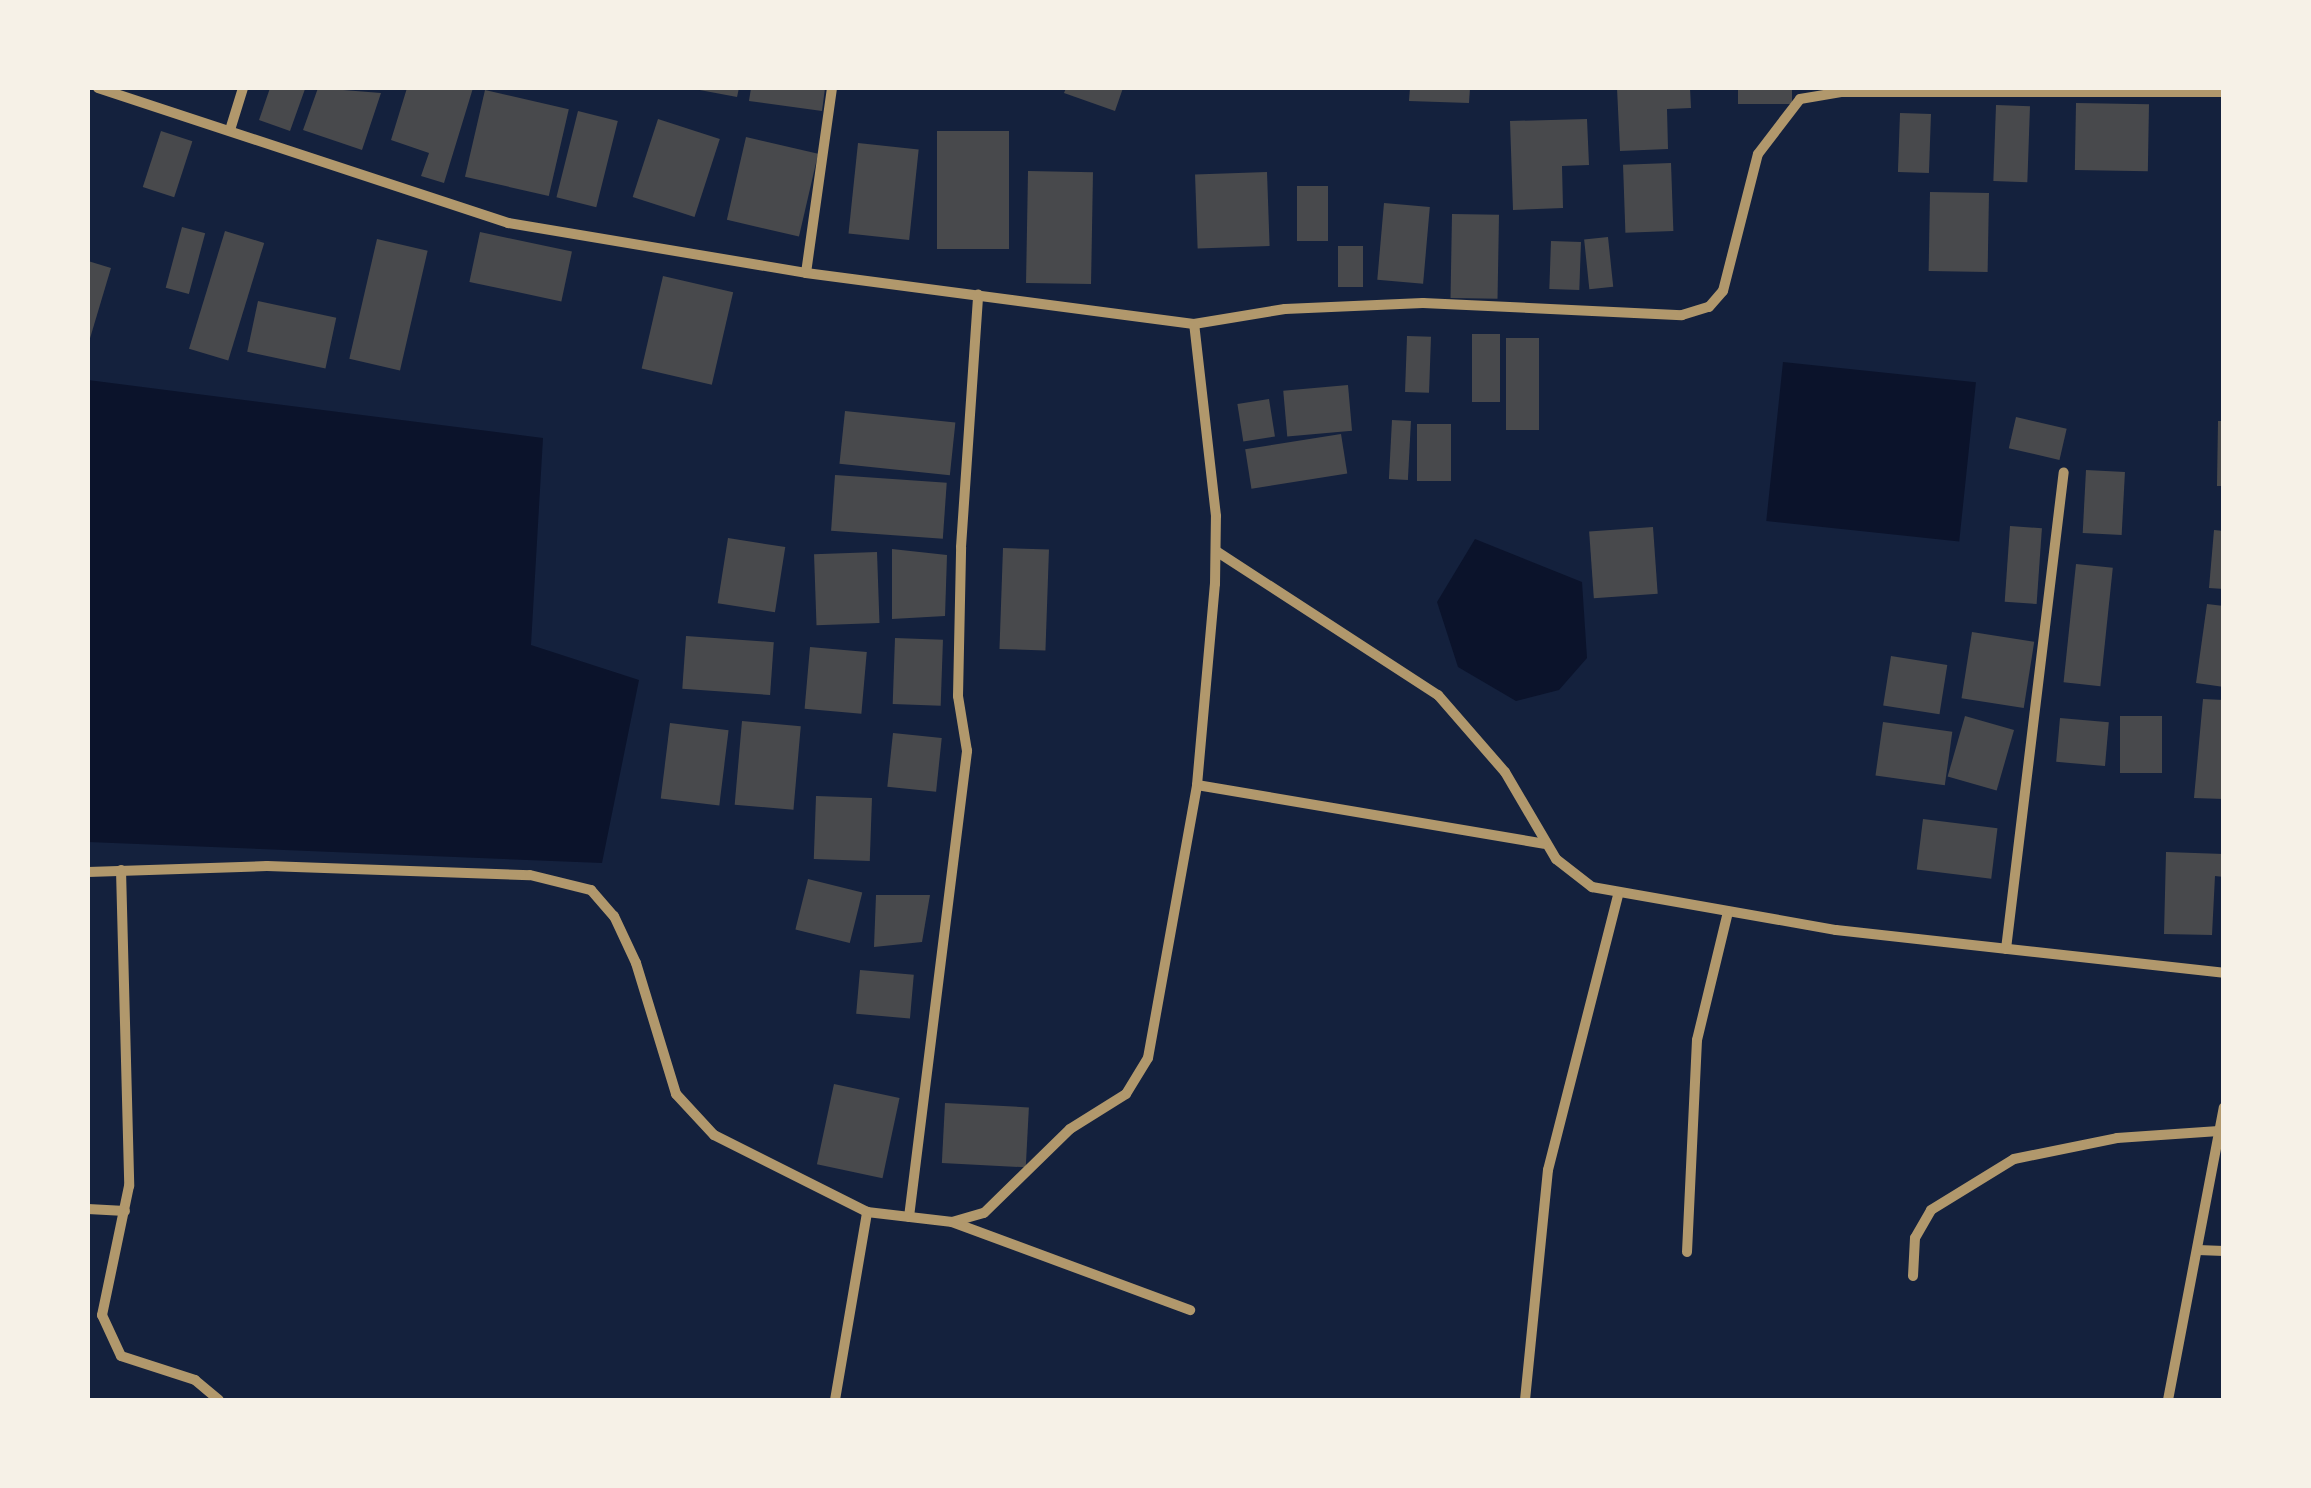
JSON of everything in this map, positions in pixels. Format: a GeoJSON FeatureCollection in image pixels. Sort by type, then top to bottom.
{"type":"FeatureCollection","features":[{"type":"Feature","properties":{"kind":"street"},"geometry":{"type":"LineString","coordinates":[[104,88],[508,223],[806,273],[1194,324],[1285,309],[1422,303],[1682,314],[1708,307],[1723,292],[1758,154],[1800,94],[2224,92]]}},
{"type":"Feature","properties":{"kind":"street"},"geometry":{"type":"LineString","coordinates":[[230,130],[242,88]]}},
{"type":"Feature","properties":{"kind":"street"},"geometry":{"type":"LineString","coordinates":[[806,273],[832,88]]}},
{"type":"Feature","properties":{"kind":"street"},"geometry":{"type":"LineString","coordinates":[[908,1217],[967,751],[958,696],[961,564],[978,295]]}},
{"type":"Feature","properties":{"kind":"street"},"geometry":{"type":"LineString","coordinates":[[952,1222],[984,1213],[1070,1129],[1126,1094],[1148,1058],[1196,785],[1216,551],[1194,324]]}},
{"type":"Feature","properties":{"kind":"street"},"geometry":{"type":"LineString","coordinates":[[2006,950],[2064,473]]}},
{"type":"Feature","properties":{"kind":"street"},"geometry":{"type":"LineString","coordinates":[[1216,551],[1438,694],[1506,772],[1544,844],[1592,887],[1728,912],[2006,950],[2224,974]]}},
{"type":"Feature","properties":{"kind":"street"},"geometry":{"type":"LineString","coordinates":[[1196,785],[1544,844]]}},
{"type":"Feature","properties":{"kind":"street"},"geometry":{"type":"LineString","coordinates":[[88,872],[268,866],[530,874],[591,890],[614,916],[636,963],[676,1094],[714,1134],[867,1212],[952,1222],[1190,1310]]}},
{"type":"Feature","properties":{"kind":"street"},"geometry":{"type":"LineString","coordinates":[[120,870],[125,1212],[102,1315],[109,1338],[122,1356],[195,1380],[220,1400]]}},
{"type":"Feature","properties":{"kind":"street"},"geometry":{"type":"LineString","coordinates":[[1526,1400],[1548,1170],[1618,894]]}},
{"type":"Feature","properties":{"kind":"street"},"geometry":{"type":"LineString","coordinates":[[1686,1252],[1698,1040],[1728,912]]}},
{"type":"Feature","properties":{"kind":"street"},"geometry":{"type":"LineString","coordinates":[[2168,1400],[2224,1107]]}},
{"type":"Feature","properties":{"kind":"street"},"geometry":{"type":"LineString","coordinates":[[1913,1276],[1915,1238],[1931,1210],[2014,1159],[2117,1138],[2219,1131]]}},
{"type":"Feature","properties":{"kind":"street"},"geometry":{"type":"LineString","coordinates":[[88,1210],[125,1212]]}},
{"type":"Feature","properties":{"kind":"street"},"geometry":{"type":"LineString","coordinates":[[834,1400],[867,1212]]}},
{"type":"Feature","properties":{"kind":"street"},"geometry":{"type":"LineString","coordinates":[[2198,1250],[2224,1250]]}},
{"type":"Feature","properties":{"kind":"water"},"geometry":{"type":"Polygon","coordinates":[[[1783,362],[1976,382],[1959,541],[1766,521],[1783,362]]]}},
{"type":"Feature","properties":{"kind":"water"},"geometry":{"type":"Polygon","coordinates":[[[88,380],[543,438],[531,645],[639,680],[602,863],[88,842],[88,380]]]}},
{"type":"Feature","properties":{"kind":"water"},"geometry":{"type":"Polygon","coordinates":[[[1475,539],[1582,582],[1587,658],[1559,690],[1516,701],[1458,667],[1437,602],[1475,539]]]}},
{"type":"Feature","properties":{"kind":"building"},"geometry":{"type":"Polygon","coordinates":[[[270,88],[305,89],[290,131],[259,120],[270,88]]]}},
{"type":"Feature","properties":{"kind":"building"},"geometry":{"type":"Polygon","coordinates":[[[318,88],[381,93],[362,150],[303,130],[318,88]]]}},
{"type":"Feature","properties":{"kind":"building"},"geometry":{"type":"Polygon","coordinates":[[[407,88],[473,88],[444,183],[421,176],[429,153],[391,140],[407,88]]]}},
{"type":"Feature","properties":{"kind":"building"},"geometry":{"type":"Polygon","coordinates":[[[689,88],[739,88],[737,97],[689,88]]]}},
{"type":"Feature","properties":{"kind":"building"},"geometry":{"type":"Polygon","coordinates":[[[751,88],[825,88],[822,111],[749,101],[751,88]]]}},
{"type":"Feature","properties":{"kind":"building"},"geometry":{"type":"Polygon","coordinates":[[[1066,88],[1123,88],[1115,111],[1064,93],[1066,88]]]}},
{"type":"Feature","properties":{"kind":"building"},"geometry":{"type":"Polygon","coordinates":[[[1410,88],[1470,88],[1469,103],[1409,101],[1410,88]]]}},
{"type":"Feature","properties":{"kind":"building"},"geometry":{"type":"Polygon","coordinates":[[[1617,88],[1690,88],[1691,108],[1667,109],[1668,149],[1620,151],[1617,88]]]}},
{"type":"Feature","properties":{"kind":"building"},"geometry":{"type":"Polygon","coordinates":[[[1738,88],[1792,88],[1792,104],[1738,104],[1738,88]]]}},
{"type":"Feature","properties":{"kind":"building"},"geometry":{"type":"Polygon","coordinates":[[[485,90],[569,109],[549,196],[465,177],[485,90]]]}},
{"type":"Feature","properties":{"kind":"building"},"geometry":{"type":"Polygon","coordinates":[[[2076,103],[2149,104],[2148,171],[2075,170],[2076,103]]]}},
{"type":"Feature","properties":{"kind":"building"},"geometry":{"type":"Polygon","coordinates":[[[1996,105],[2030,106],[2027,182],[1993,181],[1996,105]]]}},
{"type":"Feature","properties":{"kind":"building"},"geometry":{"type":"Polygon","coordinates":[[[578,111],[618,121],[596,207],[556,197],[578,111]]]}},
{"type":"Feature","properties":{"kind":"building"},"geometry":{"type":"Polygon","coordinates":[[[1900,113],[1931,114],[1929,173],[1898,172],[1900,113]]]}},
{"type":"Feature","properties":{"kind":"building"},"geometry":{"type":"Polygon","coordinates":[[[658,119],[720,139],[694,217],[633,197],[658,119]]]}},
{"type":"Feature","properties":{"kind":"building"},"geometry":{"type":"Polygon","coordinates":[[[1587,119],[1589,165],[1562,166],[1563,208],[1513,210],[1510,121],[1587,119]]]}},
{"type":"Feature","properties":{"kind":"building"},"geometry":{"type":"Polygon","coordinates":[[[161,131],[192,141],[174,197],[143,187],[161,131]]]}},
{"type":"Feature","properties":{"kind":"building"},"geometry":{"type":"Polygon","coordinates":[[[937,131],[1009,131],[1009,249],[937,249],[937,131]]]}},
{"type":"Feature","properties":{"kind":"building"},"geometry":{"type":"Polygon","coordinates":[[[746,137],[818,154],[799,236],[727,220],[746,137]]]}},
{"type":"Feature","properties":{"kind":"building"},"geometry":{"type":"Polygon","coordinates":[[[858,143],[919,149],[909,240],[848,234],[858,143]]]}},
{"type":"Feature","properties":{"kind":"building"},"geometry":{"type":"Polygon","coordinates":[[[1671,163],[1673,231],[1625,233],[1623,165],[1671,163]]]}},
{"type":"Feature","properties":{"kind":"building"},"geometry":{"type":"Polygon","coordinates":[[[1028,171],[1093,172],[1091,284],[1026,283],[1028,171]]]}},
{"type":"Feature","properties":{"kind":"building"},"geometry":{"type":"Polygon","coordinates":[[[1267,172],[1270,246],[1198,248],[1195,175],[1267,172]]]}},
{"type":"Feature","properties":{"kind":"building"},"geometry":{"type":"Polygon","coordinates":[[[1297,186],[1328,186],[1328,241],[1297,241],[1297,186]]]}},
{"type":"Feature","properties":{"kind":"building"},"geometry":{"type":"Polygon","coordinates":[[[1930,192],[1989,193],[1988,272],[1929,271],[1930,192]]]}},
{"type":"Feature","properties":{"kind":"building"},"geometry":{"type":"Polygon","coordinates":[[[1384,203],[1430,207],[1423,284],[1377,280],[1384,203]]]}},
{"type":"Feature","properties":{"kind":"building"},"geometry":{"type":"Polygon","coordinates":[[[1452,214],[1499,215],[1498,299],[1451,298],[1452,214]]]}},
{"type":"Feature","properties":{"kind":"building"},"geometry":{"type":"Polygon","coordinates":[[[182,227],[205,233],[189,294],[166,288],[182,227]]]}},
{"type":"Feature","properties":{"kind":"building"},"geometry":{"type":"Polygon","coordinates":[[[225,231],[264,243],[228,361],[189,349],[225,231]]]}},
{"type":"Feature","properties":{"kind":"building"},"geometry":{"type":"Polygon","coordinates":[[[480,232],[572,252],[561,301],[469,282],[480,232]]]}},
{"type":"Feature","properties":{"kind":"building"},"geometry":{"type":"Polygon","coordinates":[[[1608,237],[1613,287],[1589,289],[1584,240],[1608,237]]]}},
{"type":"Feature","properties":{"kind":"building"},"geometry":{"type":"Polygon","coordinates":[[[377,239],[428,251],[400,371],[349,359],[377,239]]]}},
{"type":"Feature","properties":{"kind":"building"},"geometry":{"type":"Polygon","coordinates":[[[1551,241],[1581,242],[1579,290],[1549,289],[1551,241]]]}},
{"type":"Feature","properties":{"kind":"building"},"geometry":{"type":"Polygon","coordinates":[[[1338,246],[1363,246],[1363,287],[1338,287],[1338,246]]]}},
{"type":"Feature","properties":{"kind":"building"},"geometry":{"type":"Polygon","coordinates":[[[88,261],[111,268],[88,345],[88,261]]]}},
{"type":"Feature","properties":{"kind":"building"},"geometry":{"type":"Polygon","coordinates":[[[663,276],[733,292],[712,385],[642,369],[663,276]]]}},
{"type":"Feature","properties":{"kind":"building"},"geometry":{"type":"Polygon","coordinates":[[[258,301],[336,318],[325,368],[247,352],[258,301]]]}},
{"type":"Feature","properties":{"kind":"building"},"geometry":{"type":"Polygon","coordinates":[[[1472,334],[1500,334],[1500,402],[1472,402],[1472,334]]]}},
{"type":"Feature","properties":{"kind":"building"},"geometry":{"type":"Polygon","coordinates":[[[1407,336],[1431,337],[1429,393],[1405,392],[1407,336]]]}},
{"type":"Feature","properties":{"kind":"building"},"geometry":{"type":"Polygon","coordinates":[[[1506,338],[1539,338],[1539,430],[1506,430],[1506,338]]]}},
{"type":"Feature","properties":{"kind":"building"},"geometry":{"type":"Polygon","coordinates":[[[1348,385],[1352,431],[1287,436],[1283,391],[1348,385]]]}},
{"type":"Feature","properties":{"kind":"building"},"geometry":{"type":"Polygon","coordinates":[[[1269,399],[1275,437],[1243,442],[1237,404],[1269,399]]]}},
{"type":"Feature","properties":{"kind":"building"},"geometry":{"type":"Polygon","coordinates":[[[845,411],[955,423],[950,475],[839,464],[845,411]]]}},
{"type":"Feature","properties":{"kind":"building"},"geometry":{"type":"Polygon","coordinates":[[[2016,417],[2067,429],[2059,460],[2009,448],[2016,417]]]}},
{"type":"Feature","properties":{"kind":"building"},"geometry":{"type":"Polygon","coordinates":[[[1392,420],[1411,421],[1408,480],[1389,479],[1392,420]]]}},
{"type":"Feature","properties":{"kind":"building"},"geometry":{"type":"Polygon","coordinates":[[[2218,421],[2224,421],[2224,486],[2217,486],[2218,421]]]}},
{"type":"Feature","properties":{"kind":"building"},"geometry":{"type":"Polygon","coordinates":[[[1417,424],[1451,424],[1451,481],[1417,481],[1417,424]]]}},
{"type":"Feature","properties":{"kind":"building"},"geometry":{"type":"Polygon","coordinates":[[[1341,434],[1347,474],[1251,489],[1245,449],[1341,434]]]}},
{"type":"Feature","properties":{"kind":"building"},"geometry":{"type":"Polygon","coordinates":[[[2086,470],[2125,472],[2122,535],[2083,533],[2086,470]]]}},
{"type":"Feature","properties":{"kind":"building"},"geometry":{"type":"Polygon","coordinates":[[[835,475],[947,483],[943,539],[831,531],[835,475]]]}},
{"type":"Feature","properties":{"kind":"building"},"geometry":{"type":"Polygon","coordinates":[[[2010,526],[2042,528],[2037,604],[2005,602],[2010,526]]]}},
{"type":"Feature","properties":{"kind":"building"},"geometry":{"type":"Polygon","coordinates":[[[1653,527],[1658,594],[1594,598],[1589,531],[1653,527]]]}},
{"type":"Feature","properties":{"kind":"building"},"geometry":{"type":"Polygon","coordinates":[[[2214,530],[2224,531],[2224,589],[2209,588],[2214,530]]]}},
{"type":"Feature","properties":{"kind":"building"},"geometry":{"type":"Polygon","coordinates":[[[728,538],[785,547],[775,612],[718,603],[728,538]]]}},
{"type":"Feature","properties":{"kind":"building"},"geometry":{"type":"Polygon","coordinates":[[[1003,548],[1049,550],[1045,651],[999,649],[1003,548]]]}},
{"type":"Feature","properties":{"kind":"building"},"geometry":{"type":"Polygon","coordinates":[[[892,549],[947,555],[945,616],[892,619],[892,549]]]}},
{"type":"Feature","properties":{"kind":"building"},"geometry":{"type":"Polygon","coordinates":[[[877,552],[879,623],[817,625],[814,554],[877,552]]]}},
{"type":"Feature","properties":{"kind":"building"},"geometry":{"type":"Polygon","coordinates":[[[2076,564],[2113,568],[2100,686],[2064,682],[2076,564]]]}},
{"type":"Feature","properties":{"kind":"building"},"geometry":{"type":"Polygon","coordinates":[[[2207,604],[2224,606],[2224,687],[2196,683],[2207,604]]]}},
{"type":"Feature","properties":{"kind":"building"},"geometry":{"type":"Polygon","coordinates":[[[1972,632],[2034,642],[2024,708],[1962,698],[1972,632]]]}},
{"type":"Feature","properties":{"kind":"building"},"geometry":{"type":"Polygon","coordinates":[[[686,636],[774,642],[770,695],[682,689],[686,636]]]}},
{"type":"Feature","properties":{"kind":"building"},"geometry":{"type":"Polygon","coordinates":[[[895,638],[943,640],[941,706],[893,704],[895,638]]]}},
{"type":"Feature","properties":{"kind":"building"},"geometry":{"type":"Polygon","coordinates":[[[810,647],[867,652],[861,714],[805,709],[810,647]]]}},
{"type":"Feature","properties":{"kind":"building"},"geometry":{"type":"Polygon","coordinates":[[[1891,656],[1947,665],[1939,714],[1883,705],[1891,656]]]}},
{"type":"Feature","properties":{"kind":"building"},"geometry":{"type":"Polygon","coordinates":[[[2203,699],[2224,700],[2224,799],[2194,798],[2203,699]]]}},
{"type":"Feature","properties":{"kind":"building"},"geometry":{"type":"Polygon","coordinates":[[[1965,716],[2014,730],[1997,791],[1948,777],[1965,716]]]}},
{"type":"Feature","properties":{"kind":"building"},"geometry":{"type":"Polygon","coordinates":[[[2120,716],[2162,716],[2162,773],[2120,773],[2120,716]]]}},
{"type":"Feature","properties":{"kind":"building"},"geometry":{"type":"Polygon","coordinates":[[[2060,718],[2109,722],[2105,766],[2056,762],[2060,718]]]}},
{"type":"Feature","properties":{"kind":"building"},"geometry":{"type":"Polygon","coordinates":[[[742,721],[801,726],[793,810],[735,805],[742,721]]]}},
{"type":"Feature","properties":{"kind":"building"},"geometry":{"type":"Polygon","coordinates":[[[1883,722],[1952,732],[1945,785],[1875,775],[1883,722]]]}},
{"type":"Feature","properties":{"kind":"building"},"geometry":{"type":"Polygon","coordinates":[[[670,723],[729,730],[719,806],[661,798],[670,723]]]}},
{"type":"Feature","properties":{"kind":"building"},"geometry":{"type":"Polygon","coordinates":[[[893,733],[942,738],[936,792],[887,787],[893,733]]]}},
{"type":"Feature","properties":{"kind":"building"},"geometry":{"type":"Polygon","coordinates":[[[816,796],[872,798],[870,861],[814,859],[816,796]]]}},
{"type":"Feature","properties":{"kind":"building"},"geometry":{"type":"Polygon","coordinates":[[[1923,819],[1997,828],[1991,879],[1917,870],[1923,819]]]}},
{"type":"Feature","properties":{"kind":"building"},"geometry":{"type":"Polygon","coordinates":[[[2166,852],[2224,854],[2224,877],[2215,876],[2212,935],[2164,934],[2166,852]]]}},
{"type":"Feature","properties":{"kind":"building"},"geometry":{"type":"Polygon","coordinates":[[[808,879],[862,893],[850,943],[795,929],[808,879]]]}},
{"type":"Feature","properties":{"kind":"building"},"geometry":{"type":"Polygon","coordinates":[[[876,895],[930,895],[922,942],[874,947],[876,895]]]}},
{"type":"Feature","properties":{"kind":"building"},"geometry":{"type":"Polygon","coordinates":[[[860,970],[914,975],[910,1019],[856,1014],[860,970]]]}},
{"type":"Feature","properties":{"kind":"building"},"geometry":{"type":"Polygon","coordinates":[[[834,1084],[900,1098],[882,1178],[817,1164],[834,1084]]]}},
{"type":"Feature","properties":{"kind":"building"},"geometry":{"type":"Polygon","coordinates":[[[945,1103],[1029,1107],[1026,1167],[942,1163],[945,1103]]]}}]}
